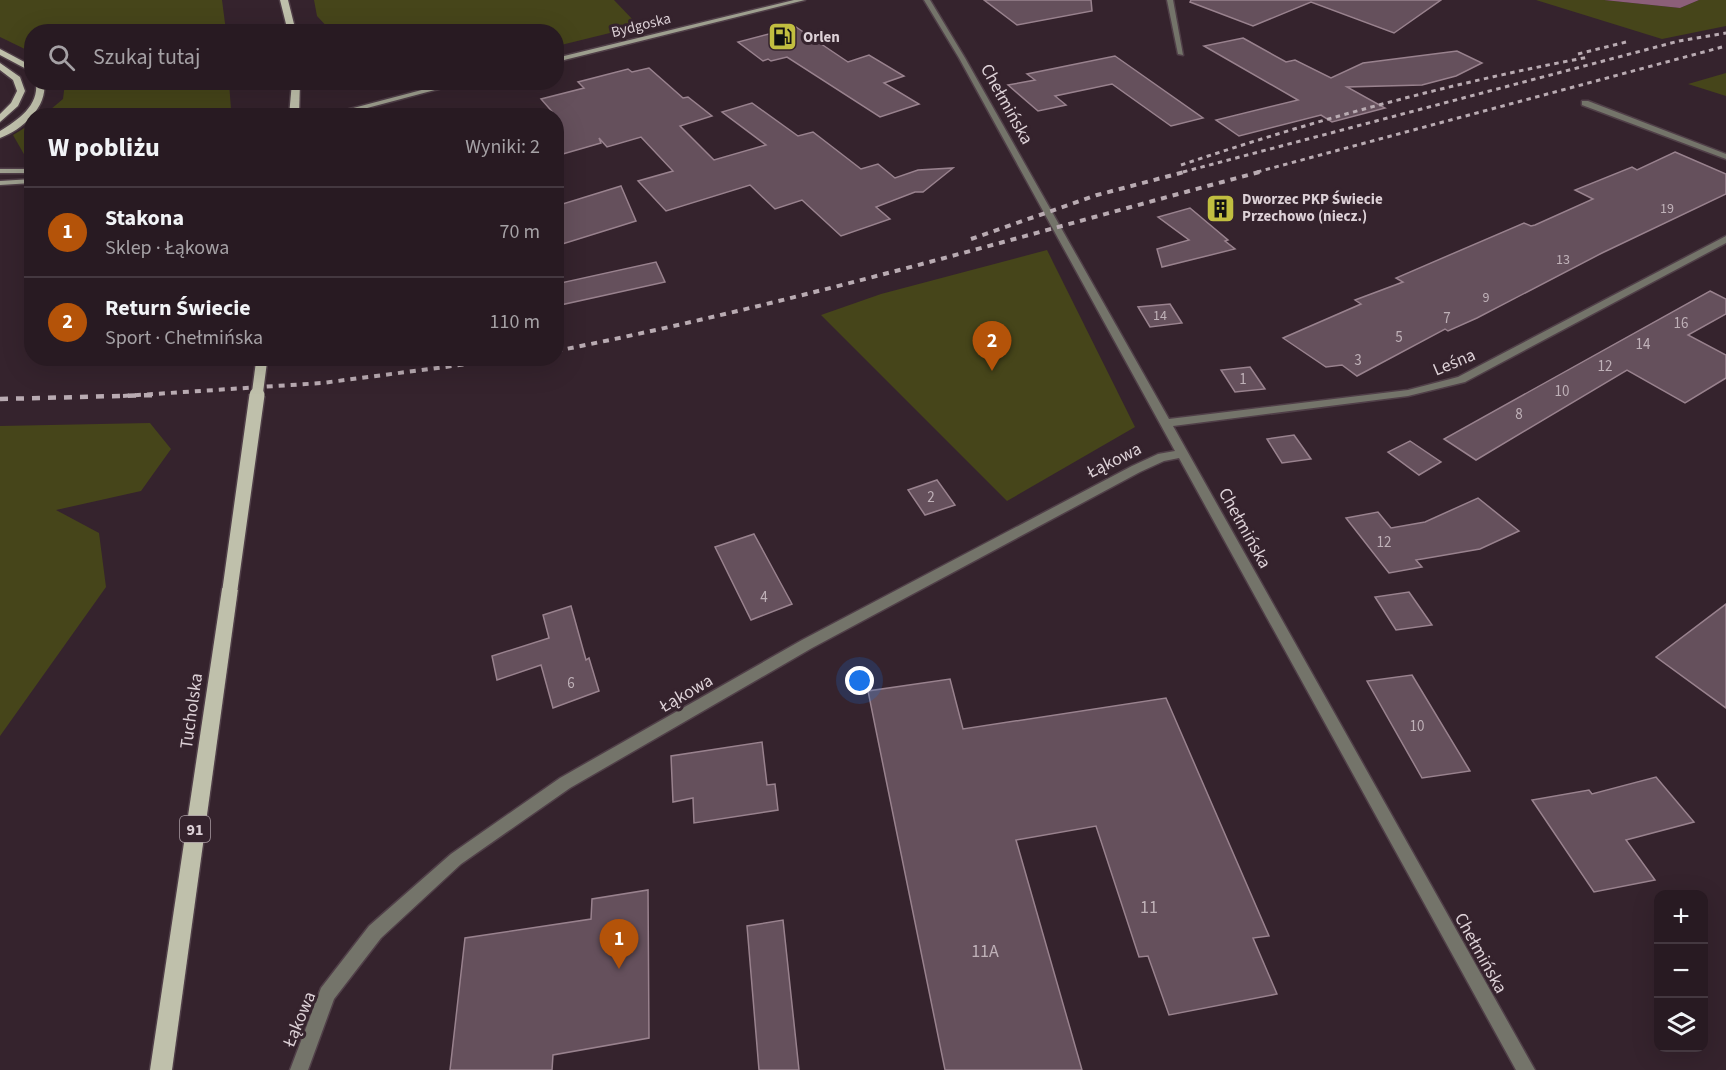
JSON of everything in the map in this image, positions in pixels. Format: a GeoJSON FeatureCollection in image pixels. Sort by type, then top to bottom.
{"type":"FeatureCollection","features":[{"type":"Feature","properties":{"kind":"main road"},"geometry":{"type":"LineString","coordinates":[[284,0],[290,24]]}},
{"type":"Feature","properties":{"kind":"main road"},"geometry":{"type":"LineString","coordinates":[[0,52],[24,66]]}},
{"type":"Feature","properties":{"kind":"main road"},"geometry":{"type":"LineString","coordinates":[[0,66],[14,74],[21,84],[17,104],[0,119]]}},
{"type":"Feature","properties":{"kind":"main road"},"geometry":{"type":"LineString","coordinates":[[33,108],[40,98],[42,90]]}},
{"type":"Feature","properties":{"kind":"main road"},"geometry":{"type":"LineString","coordinates":[[294,108],[296,90]]}},
{"type":"Feature","properties":{"kind":"main road"},"geometry":{"type":"LineString","coordinates":[[0,135],[24,116]]}},
{"type":"Feature","properties":{"kind":"main road","name":"Tucholska"},"geometry":{"type":"LineString","coordinates":[[161,1070],[261,366]]}},
{"type":"Feature","properties":{"kind":"street","name":"Bydgoska"},"geometry":{"type":"LineString","coordinates":[[564,58],[802,0]]}},
{"type":"Feature","properties":{"kind":"street"},"geometry":{"type":"LineString","coordinates":[[1170,0],[1181,54]]}},
{"type":"Feature","properties":{"kind":"street","name":"Chełmińska"},"geometry":{"type":"LineString","coordinates":[[925,2],[962,58],[1526,1070]]}},
{"type":"Feature","properties":{"kind":"street"},"geometry":{"type":"LineString","coordinates":[[358,108],[430,90]]}},
{"type":"Feature","properties":{"kind":"street"},"geometry":{"type":"LineString","coordinates":[[1585,103],[1726,157]]}},
{"type":"Feature","properties":{"kind":"street"},"geometry":{"type":"LineString","coordinates":[[0,171],[24,171]]}},
{"type":"Feature","properties":{"kind":"street"},"geometry":{"type":"LineString","coordinates":[[0,183],[24,182]]}},
{"type":"Feature","properties":{"kind":"street","name":"Leśna"},"geometry":{"type":"LineString","coordinates":[[1166,423],[1408,393],[1461,380],[1726,239]]}},
{"type":"Feature","properties":{"kind":"street","name":"Łąkowa"},"geometry":{"type":"LineString","coordinates":[[299,1070],[327,994],[375,932],[456,859],[565,783],[815,640],[1136,468],[1162,457],[1183,454]]}},
{"type":"Feature","properties":{"kind":"shaded area"},"geometry":{"type":"Polygon","coordinates":[[[0,0],[222,0],[225,24],[24,24],[24,49],[0,37],[0,0]]]}},
{"type":"Feature","properties":{"kind":"shaded area"},"geometry":{"type":"Polygon","coordinates":[[[314,0],[614,0],[634,21],[618,31],[564,44],[564,24],[324,24],[317,16],[314,0]]]}},
{"type":"Feature","properties":{"kind":"shaded area"},"geometry":{"type":"Polygon","coordinates":[[[1536,0],[1604,0],[1680,8],[1699,0],[1726,0],[1726,26],[1662,39],[1536,0]]]}},
{"type":"Feature","properties":{"kind":"shaded area"},"geometry":{"type":"Polygon","coordinates":[[[1604,0],[1699,0],[1680,8],[1604,0]]]}},
{"type":"Feature","properties":{"kind":"shaded area"},"geometry":{"type":"Polygon","coordinates":[[[1726,73],[1726,96],[1688,84],[1726,73]]]}},
{"type":"Feature","properties":{"kind":"shaded area"},"geometry":{"type":"Polygon","coordinates":[[[64,90],[230,90],[231,108],[52,108],[63,99],[64,90]]]}},
{"type":"Feature","properties":{"kind":"shaded area"},"geometry":{"type":"Polygon","coordinates":[[[24,128],[24,154],[13,135],[24,128]]]}},
{"type":"Feature","properties":{"kind":"shaded area"},"geometry":{"type":"Polygon","coordinates":[[[1047,250],[1135,427],[1007,501],[821,315],[881,294],[1047,250]]]}},
{"type":"Feature","properties":{"kind":"shaded area"},"geometry":{"type":"Polygon","coordinates":[[[150,423],[171,449],[141,491],[56,510],[99,533],[106,587],[0,736],[0,426],[150,423]]]}},
{"type":"Feature","properties":{"kind":"building"},"geometry":{"type":"Polygon","coordinates":[[[984,0],[1091,0],[1092,11],[1017,25],[984,0]]]}},
{"type":"Feature","properties":{"kind":"building"},"geometry":{"type":"Polygon","coordinates":[[[1191,0],[1441,0],[1394,33],[1311,2],[1253,26],[1190,2],[1191,0]]]}},
{"type":"Feature","properties":{"kind":"building"},"geometry":{"type":"Polygon","coordinates":[[[796,27],[848,62],[869,55],[904,76],[884,83],[919,104],[880,117],[787,57],[763,61],[738,42],[796,27]]]}},
{"type":"Feature","properties":{"kind":"building"},"geometry":{"type":"Polygon","coordinates":[[[1243,38],[1286,62],[1295,60],[1331,78],[1363,63],[1457,51],[1482,63],[1456,76],[1422,85],[1347,87],[1385,108],[1332,122],[1321,115],[1239,136],[1216,120],[1298,100],[1204,46],[1243,38]]]}},
{"type":"Feature","properties":{"kind":"building"},"geometry":{"type":"Polygon","coordinates":[[[1115,56],[1203,118],[1171,126],[1112,84],[1055,96],[1066,105],[1038,111],[1008,85],[1035,80],[1027,74],[1115,56]]]}},
{"type":"Feature","properties":{"kind":"building"},"geometry":{"type":"Polygon","coordinates":[[[649,68],[683,98],[688,97],[712,116],[680,126],[714,160],[766,145],[722,112],[752,103],[798,136],[813,132],[861,169],[878,164],[895,178],[918,170],[953,168],[923,192],[915,192],[876,207],[890,219],[841,236],[802,200],[775,209],[750,185],[666,211],[638,181],[673,171],[641,137],[607,147],[599,138],[601,143],[564,154],[564,108],[549,108],[541,99],[584,88],[578,82],[628,69],[632,72],[649,68]]]}},
{"type":"Feature","properties":{"kind":"building"},"geometry":{"type":"Polygon","coordinates":[[[1675,152],[1726,174],[1726,194],[1602,253],[1477,318],[1448,331],[1445,329],[1357,376],[1342,365],[1326,367],[1283,338],[1361,304],[1355,300],[1403,282],[1396,278],[1524,223],[1535,225],[1593,199],[1575,190],[1632,167],[1637,170],[1675,152]]]}},
{"type":"Feature","properties":{"kind":"building"},"geometry":{"type":"Polygon","coordinates":[[[621,186],[636,221],[564,244],[564,204],[621,186]]]}},
{"type":"Feature","properties":{"kind":"building"},"geometry":{"type":"Polygon","coordinates":[[[1190,208],[1228,240],[1225,241],[1235,249],[1162,267],[1157,249],[1189,240],[1158,217],[1190,208]]]}},
{"type":"Feature","properties":{"kind":"building"},"geometry":{"type":"Polygon","coordinates":[[[656,262],[665,282],[564,304],[564,282],[656,262]]]}},
{"type":"Feature","properties":{"kind":"building"},"geometry":{"type":"Polygon","coordinates":[[[1710,291],[1726,299],[1726,314],[1688,335],[1726,355],[1726,378],[1685,403],[1627,370],[1476,460],[1444,439],[1710,291]]]}},
{"type":"Feature","properties":{"kind":"building"},"geometry":{"type":"Polygon","coordinates":[[[1170,304],[1182,323],[1150,327],[1138,307],[1170,304]]]}},
{"type":"Feature","properties":{"kind":"building"},"geometry":{"type":"Polygon","coordinates":[[[1250,367],[1265,389],[1235,392],[1221,370],[1250,367]]]}},
{"type":"Feature","properties":{"kind":"building"},"geometry":{"type":"Polygon","coordinates":[[[1294,435],[1311,459],[1282,463],[1267,439],[1294,435]]]}},
{"type":"Feature","properties":{"kind":"building"},"geometry":{"type":"Polygon","coordinates":[[[1410,441],[1441,462],[1419,475],[1388,452],[1410,441]]]}},
{"type":"Feature","properties":{"kind":"building"},"geometry":{"type":"Polygon","coordinates":[[[937,480],[955,505],[925,515],[908,490],[937,480]]]}},
{"type":"Feature","properties":{"kind":"building"},"geometry":{"type":"Polygon","coordinates":[[[1478,498],[1519,531],[1480,549],[1416,560],[1422,567],[1389,573],[1346,518],[1378,512],[1391,528],[1425,522],[1478,498]]]}},
{"type":"Feature","properties":{"kind":"building"},"geometry":{"type":"Polygon","coordinates":[[[754,534],[792,604],[751,620],[715,547],[754,534]]]}},
{"type":"Feature","properties":{"kind":"building"},"geometry":{"type":"Polygon","coordinates":[[[1409,592],[1432,625],[1396,630],[1375,597],[1409,592]]]}},
{"type":"Feature","properties":{"kind":"building"},"geometry":{"type":"Polygon","coordinates":[[[1726,604],[1726,708],[1656,657],[1726,604]]]}},
{"type":"Feature","properties":{"kind":"building"},"geometry":{"type":"Polygon","coordinates":[[[571,606],[586,660],[589,658],[599,691],[553,708],[541,665],[497,680],[492,656],[549,638],[543,615],[571,606]]]}},
{"type":"Feature","properties":{"kind":"building"},"geometry":{"type":"Polygon","coordinates":[[[1412,675],[1470,771],[1422,778],[1367,681],[1412,675]]]}},
{"type":"Feature","properties":{"kind":"building"},"geometry":{"type":"Polygon","coordinates":[[[950,679],[963,729],[1166,698],[1269,936],[1253,938],[1277,994],[1169,1015],[1148,956],[1139,957],[1096,826],[1016,840],[1082,1070],[945,1070],[868,691],[950,679]]]}},
{"type":"Feature","properties":{"kind":"building"},"geometry":{"type":"Polygon","coordinates":[[[762,742],[767,785],[775,784],[778,810],[694,823],[693,798],[673,802],[671,756],[762,742]]]}},
{"type":"Feature","properties":{"kind":"building"},"geometry":{"type":"Polygon","coordinates":[[[1656,777],[1694,822],[1626,840],[1655,880],[1594,892],[1532,800],[1589,790],[1592,794],[1656,777]]]}},
{"type":"Feature","properties":{"kind":"building"},"geometry":{"type":"Polygon","coordinates":[[[648,890],[649,1038],[553,1055],[552,1070],[450,1070],[465,938],[591,919],[592,899],[648,890]]]}},
{"type":"Feature","properties":{"kind":"building"},"geometry":{"type":"Polygon","coordinates":[[[783,920],[799,1070],[759,1070],[747,926],[783,920]]]}},
{"type":"Feature","properties":{"kind":"railway"},"geometry":{"type":"LineString","coordinates":[[1183,172],[1679,41],[1726,33]]}},
{"type":"Feature","properties":{"kind":"railway"},"geometry":{"type":"LineString","coordinates":[[1578,54],[1626,42]]}},
{"type":"Feature","properties":{"kind":"railway"},"geometry":{"type":"LineString","coordinates":[[1257,172],[1726,46]]}},
{"type":"Feature","properties":{"kind":"railway"},"geometry":{"type":"LineString","coordinates":[[1181,165],[1383,104],[1537,67],[1589,57]]}},
{"type":"Feature","properties":{"kind":"railway"},"geometry":{"type":"LineString","coordinates":[[971,239],[1097,195],[1188,171]]}},
{"type":"Feature","properties":{"kind":"railway"},"geometry":{"type":"LineString","coordinates":[[564,349],[822,290],[1263,171]]}},
{"type":"Feature","properties":{"kind":"railway"},"geometry":{"type":"LineString","coordinates":[[126,396],[322,383],[453,366]]}},
{"type":"Feature","properties":{"kind":"railway"},"geometry":{"type":"LineString","coordinates":[[126,396],[158,395]]}},
{"type":"Feature","properties":{"kind":"railway"},"geometry":{"type":"LineString","coordinates":[[0,399],[126,396]]}},
{"type":"Feature","properties":{"kind":"place","name":"Orlen"},"geometry":{"type":"Point","coordinates":[782,37]}},
{"type":"Feature","properties":{"kind":"place","name":"Dworzec PKP Świecie Przechowo (niecz.)"},"geometry":{"type":"Point","coordinates":[1221,208]}},
{"type":"Feature","properties":{"kind":"place","name":"Return Świecie"},"geometry":{"type":"Point","coordinates":[992,371]}},
{"type":"Feature","properties":{"kind":"place","name":"Stakona"},"geometry":{"type":"Point","coordinates":[619,969]}}]}
